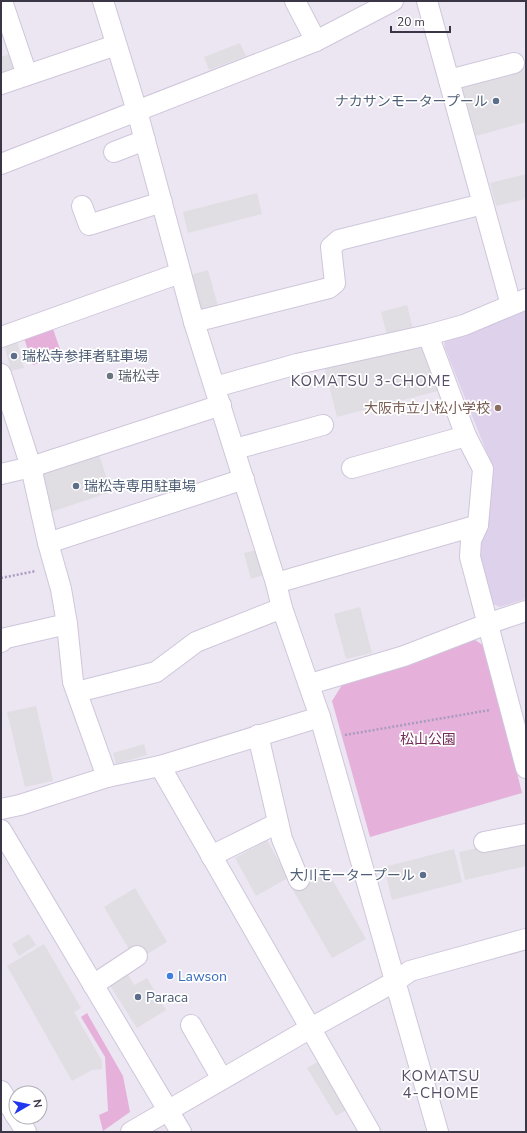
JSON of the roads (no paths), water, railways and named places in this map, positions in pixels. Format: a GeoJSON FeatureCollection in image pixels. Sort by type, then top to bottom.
{"type":"FeatureCollection","features":[{"type":"Feature","properties":{"kind":"street"},"geometry":{"type":"LineString","coordinates":[[2,1],[27,75]]}},
{"type":"Feature","properties":{"kind":"street"},"geometry":{"type":"LineString","coordinates":[[103,1],[137,111],[194,322],[235,449],[276,583],[282,608],[310,684],[320,717],[438,1132]]}},
{"type":"Feature","properties":{"kind":"street"},"geometry":{"type":"LineString","coordinates":[[295,1],[316,41]]}},
{"type":"Feature","properties":{"kind":"street"},"geometry":{"type":"LineString","coordinates":[[1,164],[316,41],[393,1]]}},
{"type":"Feature","properties":{"kind":"street"},"geometry":{"type":"LineString","coordinates":[[1,474],[31,467],[218,396],[297,364],[428,335],[464,325],[518,302],[483,204],[427,1]]}},
{"type":"Feature","properties":{"kind":"street"},"geometry":{"type":"LineString","coordinates":[[1,84],[116,45]]}},
{"type":"Feature","properties":{"kind":"street"},"geometry":{"type":"LineString","coordinates":[[449,80],[514,62]]}},
{"type":"Feature","properties":{"kind":"street"},"geometry":{"type":"LineString","coordinates":[[114,152],[145,140]]}},
{"type":"Feature","properties":{"kind":"street"},"geometry":{"type":"LineString","coordinates":[[82,206],[89,225],[162,202]]}},
{"type":"Feature","properties":{"kind":"street"},"geometry":{"type":"LineString","coordinates":[[194,322],[329,288],[335,283],[331,246],[339,240],[483,204]]}},
{"type":"Feature","properties":{"kind":"street"},"geometry":{"type":"LineString","coordinates":[[1,337],[180,273]]}},
{"type":"Feature","properties":{"kind":"street"},"geometry":{"type":"LineString","coordinates":[[428,335],[466,436],[483,469],[478,526],[471,540],[470,558],[511,707],[526,768]]}},
{"type":"Feature","properties":{"kind":"street"},"geometry":{"type":"LineString","coordinates":[[1,374],[31,467],[48,543],[61,589],[67,624],[73,682],[107,777]]}},
{"type":"Feature","properties":{"kind":"street"},"geometry":{"type":"LineString","coordinates":[[235,449],[323,425]]}},
{"type":"Feature","properties":{"kind":"street"},"geometry":{"type":"LineString","coordinates":[[352,468],[466,436]]}},
{"type":"Feature","properties":{"kind":"street"},"geometry":{"type":"LineString","coordinates":[[48,543],[244,479]]}},
{"type":"Feature","properties":{"kind":"street"},"geometry":{"type":"LineString","coordinates":[[276,583],[478,526]]}},
{"type":"Feature","properties":{"kind":"street"},"geometry":{"type":"LineString","coordinates":[[77,692],[156,672],[196,642],[282,608]]}},
{"type":"Feature","properties":{"kind":"street"},"geometry":{"type":"LineString","coordinates":[[310,684],[404,656],[487,624],[526,611]]}},
{"type":"Feature","properties":{"kind":"street"},"geometry":{"type":"LineString","coordinates":[[1,642],[6,638],[67,624]]}},
{"type":"Feature","properties":{"kind":"street"},"geometry":{"type":"LineString","coordinates":[[1,809],[20,805],[107,777],[160,766],[320,717]]}},
{"type":"Feature","properties":{"kind":"street"},"geometry":{"type":"LineString","coordinates":[[258,735],[282,839],[299,880]]}},
{"type":"Feature","properties":{"kind":"street"},"geometry":{"type":"LineString","coordinates":[[160,766],[366,1131]]}},
{"type":"Feature","properties":{"kind":"street"},"geometry":{"type":"LineString","coordinates":[[211,856],[278,823]]}},
{"type":"Feature","properties":{"kind":"street"},"geometry":{"type":"LineString","coordinates":[[1,830],[181,1132]]}},
{"type":"Feature","properties":{"kind":"street"},"geometry":{"type":"LineString","coordinates":[[484,842],[526,834]]}},
{"type":"Feature","properties":{"kind":"street"},"geometry":{"type":"LineString","coordinates":[[131,1132],[309,1029],[396,981],[410,971],[526,940]]}},
{"type":"Feature","properties":{"kind":"street"},"geometry":{"type":"LineString","coordinates":[[93,985],[137,956]]}},
{"type":"Feature","properties":{"kind":"street"},"geometry":{"type":"LineString","coordinates":[[192,1025],[222,1079]]}},
{"type":"Feature","properties":{"kind":"place","name":"ナカサンモータープール"},"geometry":{"type":"Point","coordinates":[496,101]}},
{"type":"Feature","properties":{"kind":"place","name":"瑞松寺参拝者駐車場"},"geometry":{"type":"Point","coordinates":[14,356]}},
{"type":"Feature","properties":{"kind":"place","name":"瑞松寺"},"geometry":{"type":"Point","coordinates":[110,376]}},
{"type":"Feature","properties":{"kind":"place","name":"大阪市立小松小学校"},"geometry":{"type":"Point","coordinates":[498,408]}},
{"type":"Feature","properties":{"kind":"place","name":"瑞松寺専用駐車場"},"geometry":{"type":"Point","coordinates":[76,486]}},
{"type":"Feature","properties":{"kind":"place","name":"大川モータープール"},"geometry":{"type":"Point","coordinates":[423,875]}},
{"type":"Feature","properties":{"kind":"place","name":"Lawson"},"geometry":{"type":"Point","coordinates":[170,976]}},
{"type":"Feature","properties":{"kind":"place","name":"Paraca"},"geometry":{"type":"Point","coordinates":[138,997]}},
{"type":"Feature","properties":{"kind":"district","name":"KOMATSU 3-CHOME"},"geometry":{"type":"Point","coordinates":[371,381]}},
{"type":"Feature","properties":{"kind":"district","name":"KOMATSU 4-CHOME"},"geometry":{"type":"Point","coordinates":[441,1084]}},
{"type":"Feature","properties":{"kind":"park label","name":"松山公園"},"geometry":{"type":"Point","coordinates":[428,739]}}]}
